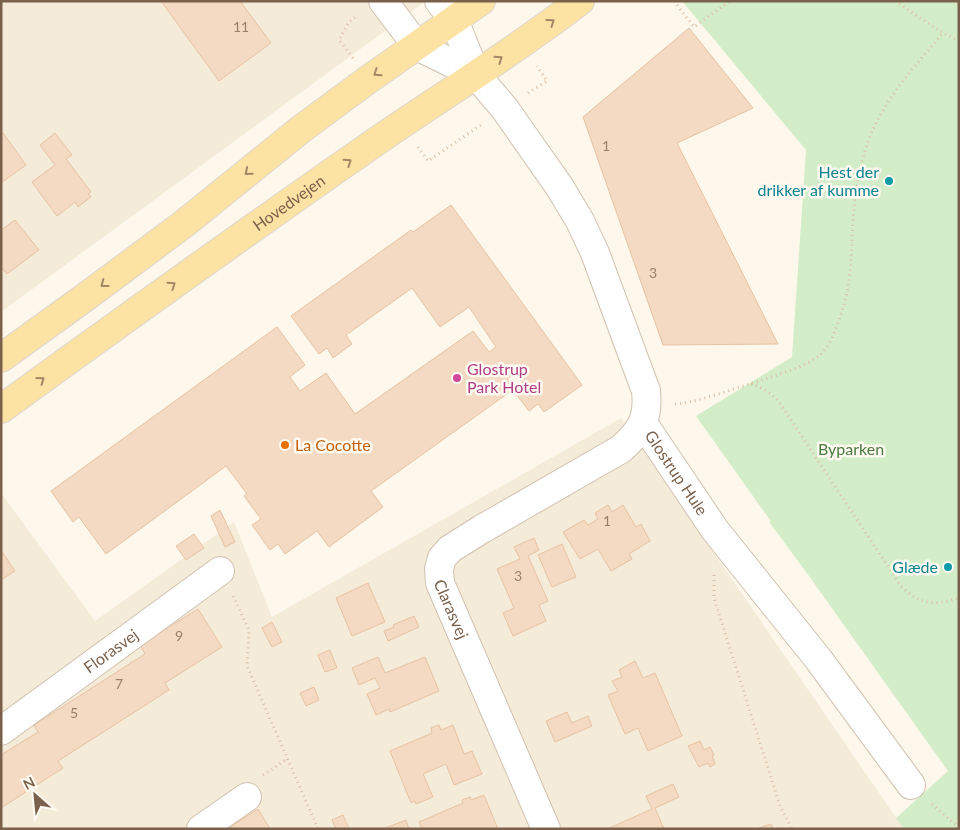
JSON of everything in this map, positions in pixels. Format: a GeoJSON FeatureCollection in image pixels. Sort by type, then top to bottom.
{"type":"FeatureCollection","features":[{"type":"Feature","properties":{"kind":"main road"},"geometry":{"type":"LineString","coordinates":[[1,358],[185,223],[300,130],[417,46],[447,11],[481,1]]}},
{"type":"Feature","properties":{"kind":"main road","name":"Hovedvejen"},"geometry":{"type":"LineString","coordinates":[[1,408],[207,260],[580,1]]}},
{"type":"Feature","properties":{"kind":"street"},"geometry":{"type":"LineString","coordinates":[[373,6],[417,46],[476,75]]}},
{"type":"Feature","properties":{"kind":"street"},"geometry":{"type":"LineString","coordinates":[[447,11],[476,75]]}},
{"type":"Feature","properties":{"kind":"street","name":"Glostrup Hule"},"geometry":{"type":"LineString","coordinates":[[476,75],[505,109],[559,186],[580,221],[595,253],[646,391],[645,414],[715,530],[819,660],[911,785]]}},
{"type":"Feature","properties":{"kind":"street","name":"Clarasvej"},"geometry":{"type":"LineString","coordinates":[[546,829],[440,583],[439,569],[442,558],[450,549],[621,449],[634,438],[645,414]]}},
{"type":"Feature","properties":{"kind":"street","name":"Florasvej"},"geometry":{"type":"LineString","coordinates":[[1,731],[220,571]]}},
{"type":"Feature","properties":{"kind":"street"},"geometry":{"type":"LineString","coordinates":[[201,829],[247,797]]}},
{"type":"Feature","properties":{"kind":"path"},"geometry":{"type":"LineString","coordinates":[[674,1],[694,27],[730,1]]}},
{"type":"Feature","properties":{"kind":"path"},"geometry":{"type":"LineString","coordinates":[[895,1],[959,41]]}},
{"type":"Feature","properties":{"kind":"path"},"geometry":{"type":"LineString","coordinates":[[339,40],[349,22],[373,6]]}},
{"type":"Feature","properties":{"kind":"path"},"geometry":{"type":"LineString","coordinates":[[645,414],[751,384],[812,360],[821,354],[833,337],[843,310],[850,278],[856,194],[860,167],[868,140],[896,90],[944,33]]}},
{"type":"Feature","properties":{"kind":"path"},"geometry":{"type":"LineString","coordinates":[[428,161],[547,80],[522,43]]}},
{"type":"Feature","properties":{"kind":"path"},"geometry":{"type":"LineString","coordinates":[[751,384],[764,389],[779,402],[901,586],[908,593],[925,602],[944,602],[959,598]]}},
{"type":"Feature","properties":{"kind":"path"},"geometry":{"type":"LineString","coordinates":[[715,530],[714,598],[780,806],[792,829]]}},
{"type":"Feature","properties":{"kind":"path"},"geometry":{"type":"LineString","coordinates":[[220,571],[249,630],[247,666],[318,829]]}},
{"type":"Feature","properties":{"kind":"path"},"geometry":{"type":"LineString","coordinates":[[911,785],[959,827]]}},
{"type":"Feature","properties":{"kind":"shaded area"},"geometry":{"type":"Polygon","coordinates":[[[1,1],[426,1],[1,312],[1,1]]]}},
{"type":"Feature","properties":{"kind":"shaded area"},"geometry":{"type":"Polygon","coordinates":[[[621,418],[904,829],[1,829],[1,493],[95,621],[234,522],[272,617],[621,418]]]}},
{"type":"Feature","properties":{"kind":"green space","name":"Byparken"},"geometry":{"type":"Polygon","coordinates":[[[682,1],[959,1],[959,829],[904,829],[896,818],[948,771],[770,523],[770,520],[696,416],[792,357],[806,150],[682,1]]]}},
{"type":"Feature","properties":{"kind":"building"},"geometry":{"type":"Polygon","coordinates":[[[161,1],[240,1],[271,43],[219,81],[161,1]]]}},
{"type":"Feature","properties":{"kind":"building"},"geometry":{"type":"Polygon","coordinates":[[[689,28],[753,108],[677,143],[778,344],[663,345],[583,117],[689,28]]]}},
{"type":"Feature","properties":{"kind":"building"},"geometry":{"type":"Polygon","coordinates":[[[3,133],[26,165],[1,183],[1,135],[3,133]]]}},
{"type":"Feature","properties":{"kind":"building"},"geometry":{"type":"Polygon","coordinates":[[[55,133],[72,155],[66,159],[91,192],[88,194],[91,197],[78,207],[75,202],[57,216],[32,182],[55,165],[40,145],[55,133]]]}},
{"type":"Feature","properties":{"kind":"building","name":"Glostrup Park Hotel"},"geometry":{"type":"Polygon","coordinates":[[[451,205],[582,385],[544,412],[538,404],[529,411],[516,394],[526,387],[515,373],[507,379],[514,389],[371,491],[383,507],[329,547],[317,531],[285,554],[278,544],[270,550],[252,525],[261,519],[244,496],[247,494],[226,466],[106,554],[79,517],[73,522],[51,491],[277,327],[305,365],[290,377],[300,391],[326,373],[355,414],[473,331],[489,352],[496,347],[469,307],[440,327],[412,288],[346,335],[352,344],[333,358],[327,348],[319,354],[291,316],[411,230],[413,232],[451,205]]]}},
{"type":"Feature","properties":{"kind":"building"},"geometry":{"type":"Polygon","coordinates":[[[15,220],[39,250],[7,274],[1,267],[1,230],[15,220]]]}},
{"type":"Feature","properties":{"kind":"building"},"geometry":{"type":"Polygon","coordinates":[[[608,505],[612,512],[623,505],[636,527],[641,524],[650,541],[629,554],[632,559],[611,571],[598,549],[580,559],[563,532],[584,520],[588,525],[598,519],[595,513],[608,505]]]}},
{"type":"Feature","properties":{"kind":"building"},"geometry":{"type":"Polygon","coordinates":[[[220,510],[235,542],[225,547],[211,516],[220,510]]]}},
{"type":"Feature","properties":{"kind":"building"},"geometry":{"type":"Polygon","coordinates":[[[194,534],[204,548],[186,560],[176,546],[194,534]]]}},
{"type":"Feature","properties":{"kind":"building"},"geometry":{"type":"Polygon","coordinates":[[[534,538],[539,550],[528,556],[548,601],[539,605],[546,621],[513,636],[503,613],[514,608],[497,569],[520,559],[514,547],[534,538]]]}},
{"type":"Feature","properties":{"kind":"building"},"geometry":{"type":"Polygon","coordinates":[[[562,544],[576,577],[552,587],[538,555],[562,544]]]}},
{"type":"Feature","properties":{"kind":"building"},"geometry":{"type":"Polygon","coordinates":[[[1,550],[15,571],[1,580],[1,550]]]}},
{"type":"Feature","properties":{"kind":"building"},"geometry":{"type":"Polygon","coordinates":[[[368,583],[385,622],[352,636],[336,598],[368,583]]]}},
{"type":"Feature","properties":{"kind":"building"},"geometry":{"type":"Polygon","coordinates":[[[198,609],[222,647],[165,683],[169,690],[58,761],[63,768],[1,808],[1,755],[38,732],[34,725],[145,654],[140,645],[198,609]]]}},
{"type":"Feature","properties":{"kind":"building"},"geometry":{"type":"Polygon","coordinates":[[[414,616],[419,627],[388,641],[384,631],[414,616]]]}},
{"type":"Feature","properties":{"kind":"building"},"geometry":{"type":"Polygon","coordinates":[[[272,622],[282,642],[272,647],[262,628],[272,622]]]}},
{"type":"Feature","properties":{"kind":"building"},"geometry":{"type":"Polygon","coordinates":[[[330,650],[337,668],[325,672],[318,655],[330,650]]]}},
{"type":"Feature","properties":{"kind":"building"},"geometry":{"type":"Polygon","coordinates":[[[378,657],[385,673],[425,657],[439,691],[390,712],[389,709],[376,715],[367,694],[380,688],[375,678],[359,685],[352,668],[378,657]]]}},
{"type":"Feature","properties":{"kind":"building"},"geometry":{"type":"Polygon","coordinates":[[[635,661],[643,678],[655,673],[682,736],[648,751],[638,728],[625,734],[608,695],[618,691],[612,681],[622,677],[619,670],[635,661]]]}},
{"type":"Feature","properties":{"kind":"building"},"geometry":{"type":"Polygon","coordinates":[[[314,687],[319,700],[306,706],[300,693],[314,687]]]}},
{"type":"Feature","properties":{"kind":"building"},"geometry":{"type":"Polygon","coordinates":[[[567,712],[572,723],[588,716],[592,726],[555,742],[546,721],[567,712]]]}},
{"type":"Feature","properties":{"kind":"building"},"geometry":{"type":"Polygon","coordinates":[[[439,725],[441,730],[453,725],[464,754],[472,751],[482,774],[454,785],[446,764],[423,774],[433,797],[416,804],[415,801],[411,803],[390,751],[432,733],[431,728],[439,725]]]}},
{"type":"Feature","properties":{"kind":"building"},"geometry":{"type":"Polygon","coordinates":[[[700,741],[704,750],[710,747],[714,755],[712,755],[715,764],[710,767],[708,763],[699,767],[688,746],[700,741]]]}},
{"type":"Feature","properties":{"kind":"building"},"geometry":{"type":"Polygon","coordinates":[[[673,784],[679,797],[655,808],[664,829],[607,829],[652,809],[646,796],[673,784]]]}},
{"type":"Feature","properties":{"kind":"building"},"geometry":{"type":"Polygon","coordinates":[[[484,795],[498,829],[422,829],[419,822],[463,803],[462,800],[470,797],[471,800],[484,795]]]}},
{"type":"Feature","properties":{"kind":"building"},"geometry":{"type":"Polygon","coordinates":[[[258,809],[270,829],[227,829],[258,809]]]}},
{"type":"Feature","properties":{"kind":"building"},"geometry":{"type":"Polygon","coordinates":[[[343,815],[349,829],[336,829],[332,820],[343,815]]]}},
{"type":"Feature","properties":{"kind":"building"},"geometry":{"type":"Polygon","coordinates":[[[406,820],[409,829],[383,829],[406,820]]]}},
{"type":"Feature","properties":{"kind":"building"},"geometry":{"type":"Polygon","coordinates":[[[771,824],[773,829],[756,829],[771,824]]]}},
{"type":"Feature","properties":{"kind":"place","name":"Hest der drikker af kumme"},"geometry":{"type":"Point","coordinates":[889,181]}},
{"type":"Feature","properties":{"kind":"place","name":"Glostrup Park Hotel"},"geometry":{"type":"Point","coordinates":[457,378]}},
{"type":"Feature","properties":{"kind":"place","name":"La Cocotte"},"geometry":{"type":"Point","coordinates":[285,445]}},
{"type":"Feature","properties":{"kind":"place","name":"Glæde"},"geometry":{"type":"Point","coordinates":[948,567]}}]}
